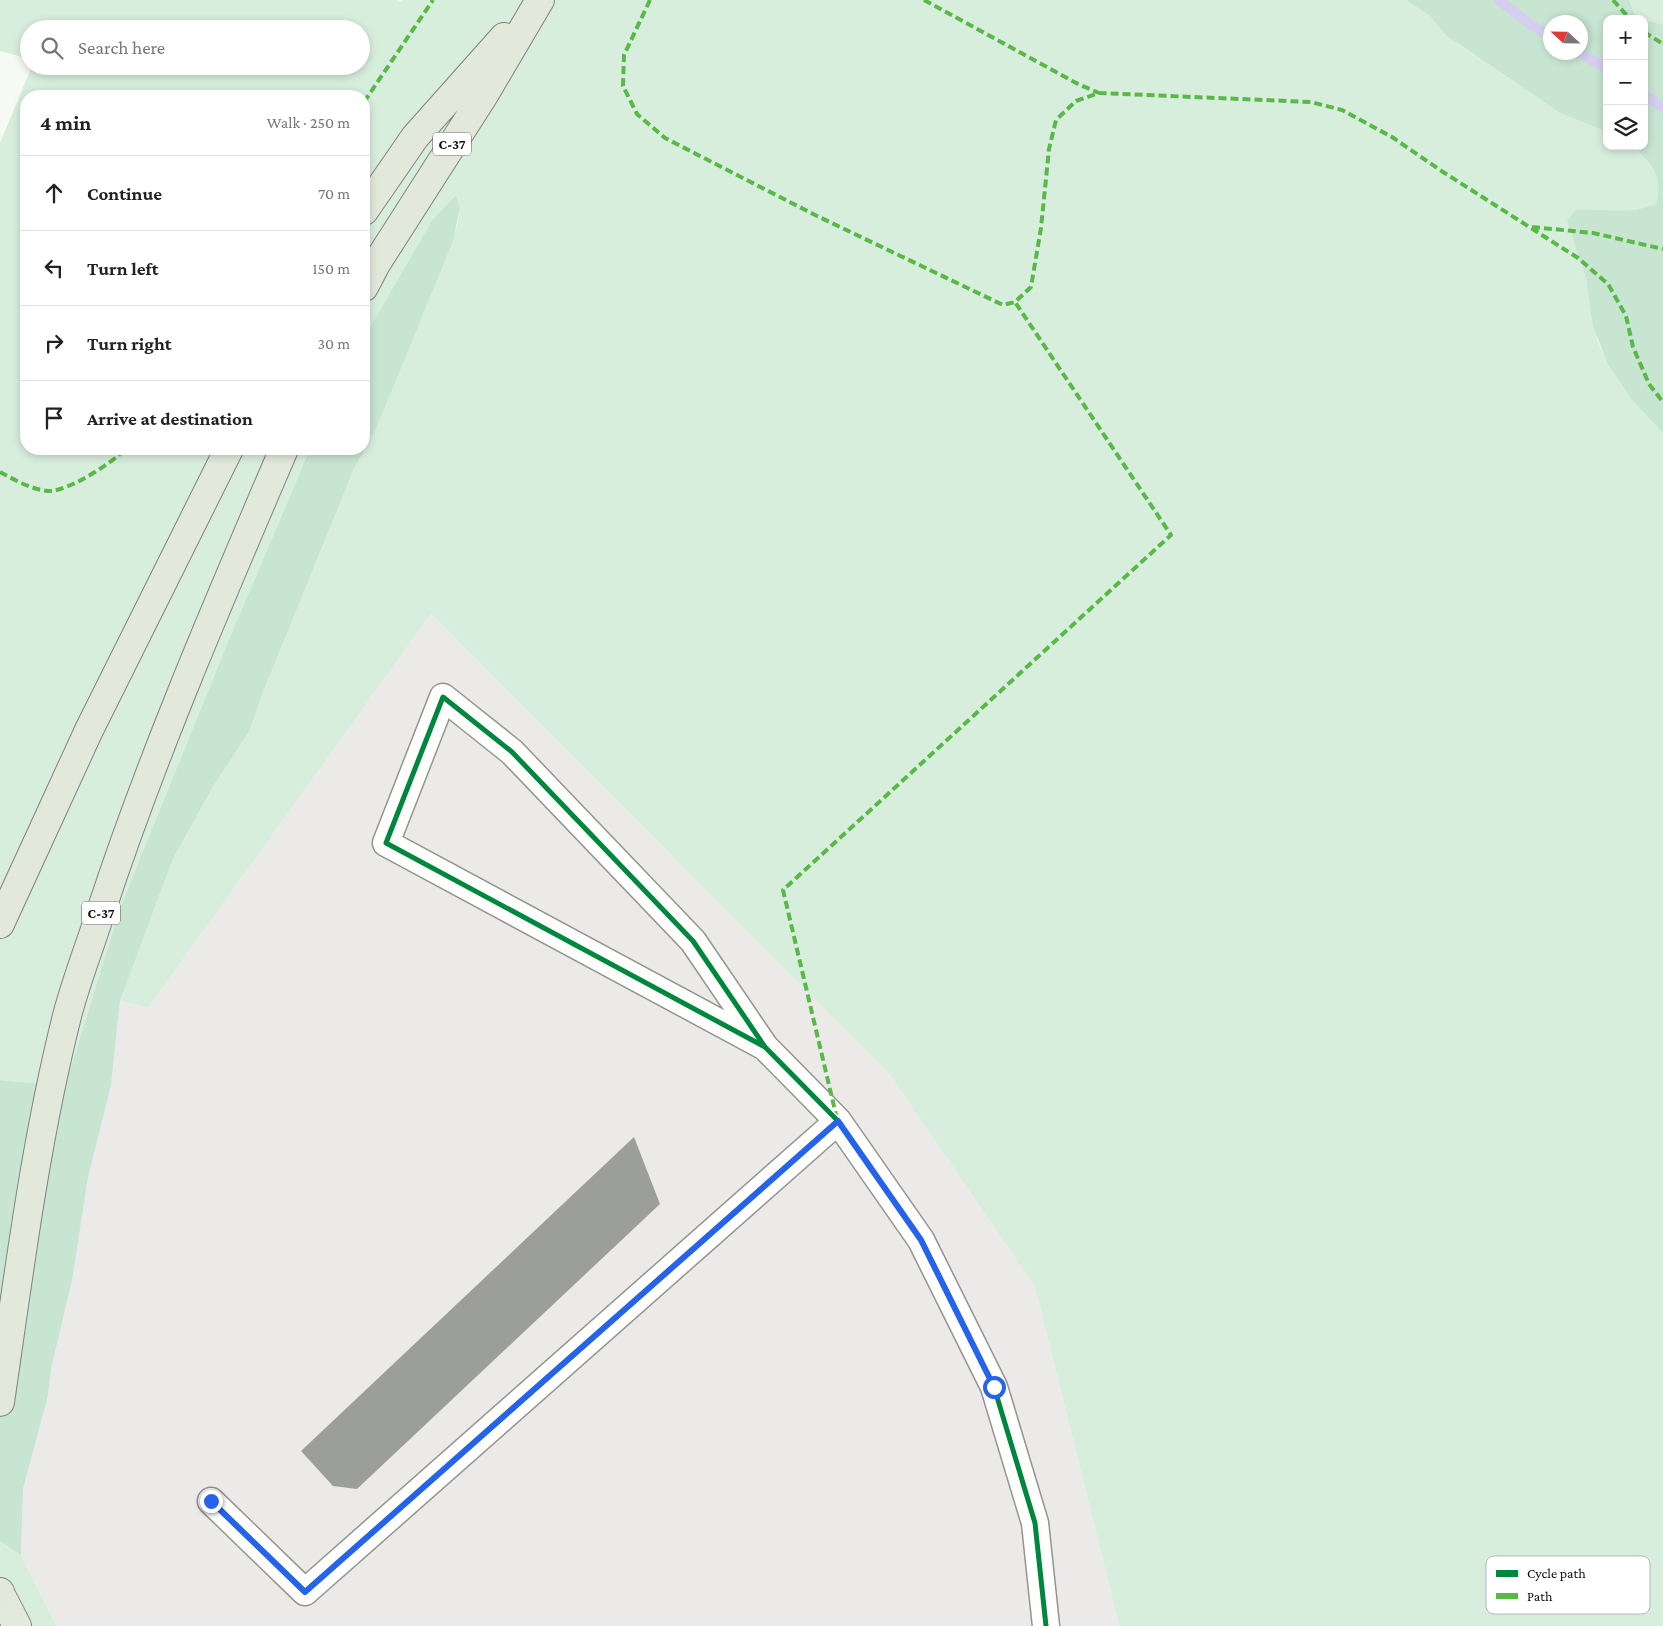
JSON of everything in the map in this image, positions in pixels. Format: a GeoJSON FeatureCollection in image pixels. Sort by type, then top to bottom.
{"type":"FeatureCollection","features":[{"type":"Feature","properties":{"kind":"highway","name":"C-37"},"geometry":{"type":"LineString","coordinates":[[370,202],[415,138],[538,0]]}},
{"type":"Feature","properties":{"kind":"highway","name":"C-37"},"geometry":{"type":"LineString","coordinates":[[370,276],[484,95],[538,0]]}},
{"type":"Feature","properties":{"kind":"highway"},"geometry":{"type":"LineString","coordinates":[[0,924],[89,730],[225,455]]}},
{"type":"Feature","properties":{"kind":"highway","name":"C-37"},"geometry":{"type":"LineString","coordinates":[[0,1402],[21,1256],[48,1101],[68,1014],[127,833],[209,625],[281,455]]}},
{"type":"Feature","properties":{"kind":"main road"},"geometry":{"type":"LineString","coordinates":[[0,1593],[16,1626]]}},
{"type":"Feature","properties":{"kind":"street"},"geometry":{"type":"LineString","coordinates":[[765,1047],[386,843],[443,697],[512,752],[693,941],[765,1047],[838,1121],[921,1240],[994,1387],[1034,1523],[1046,1626]]}},
{"type":"Feature","properties":{"kind":"street"},"geometry":{"type":"LineString","coordinates":[[211,1501],[305,1592],[838,1121]]}},
{"type":"Feature","properties":{"kind":"shaded area"},"geometry":{"type":"Polygon","coordinates":[[[431,614],[890,1075],[1035,1287],[1119,1626],[57,1626],[21,1555],[23,1489],[48,1396],[51,1369],[72,1281],[88,1178],[111,1086],[120,1001],[148,1008],[431,614]]]}},
{"type":"Feature","properties":{"kind":"green space"},"geometry":{"type":"Polygon","coordinates":[[[0,0],[398,0],[401,2],[403,0],[1406,0],[1430,16],[1457,43],[1560,113],[1603,130],[1603,150],[1637,150],[1646,159],[1657,178],[1658,194],[1656,204],[1623,211],[1589,210],[1581,266],[1586,279],[1597,339],[1608,365],[1632,400],[1663,433],[1663,1626],[1119,1626],[1035,1287],[890,1075],[431,614],[148,1008],[120,1001],[173,859],[214,785],[249,732],[264,690],[354,469],[362,455],[370,455],[370,440],[457,226],[460,208],[456,195],[432,220],[370,328],[370,90],[22,90],[28,75],[370,75],[370,20],[20,20],[20,57],[0,51],[0,0]]]}},
{"type":"Feature","properties":{"kind":"green space"},"geometry":{"type":"Polygon","coordinates":[[[1406,0],[1629,0],[1635,15],[1603,15],[1603,130],[1560,113],[1447,36],[1430,16],[1406,0]]]}},
{"type":"Feature","properties":{"kind":"green space"},"geometry":{"type":"Polygon","coordinates":[[[1629,0],[1663,0],[1663,25],[1648,21],[1648,15],[1635,15],[1629,0]]]}},
{"type":"Feature","properties":{"kind":"green space"},"geometry":{"type":"Polygon","coordinates":[[[1648,20],[1663,25],[1663,433],[1632,400],[1608,365],[1593,326],[1586,279],[1567,220],[1576,210],[1625,211],[1656,204],[1658,194],[1657,178],[1646,159],[1637,150],[1648,150],[1648,20]]]}},
{"type":"Feature","properties":{"kind":"green space"},"geometry":{"type":"Polygon","coordinates":[[[20,95],[20,455],[307,455],[232,632],[121,905],[65,1086],[0,1080],[0,143],[20,95]]]}},
{"type":"Feature","properties":{"kind":"green space"},"geometry":{"type":"Polygon","coordinates":[[[456,195],[460,208],[453,241],[370,440],[370,328],[432,220],[456,195]]]}},
{"type":"Feature","properties":{"kind":"green space"},"geometry":{"type":"Polygon","coordinates":[[[307,455],[362,455],[354,469],[264,690],[249,732],[214,785],[173,859],[120,1001],[111,1086],[88,1178],[72,1281],[51,1369],[48,1396],[23,1489],[21,1555],[0,1541],[0,1080],[65,1086],[121,905],[232,632],[307,455]]]}},
{"type":"Feature","properties":{"kind":"green space"},"geometry":{"type":"Polygon","coordinates":[[[0,1541],[21,1555],[57,1626],[0,1626],[0,1541]]]}},
{"type":"Feature","properties":{"kind":"building"},"geometry":{"type":"Polygon","coordinates":[[[634,1137],[660,1204],[357,1489],[333,1486],[301,1451],[634,1137]]]}},
{"type":"Feature","properties":{"kind":"waterway"},"geometry":{"type":"LineString","coordinates":[[1499,0],[1543,32]]}},
{"type":"Feature","properties":{"kind":"waterway"},"geometry":{"type":"LineString","coordinates":[[1588,58],[1603,67]]}},
{"type":"Feature","properties":{"kind":"waterway"},"geometry":{"type":"LineString","coordinates":[[1648,97],[1663,108]]}},
{"type":"Feature","properties":{"kind":"marked path"},"geometry":{"type":"LineString","coordinates":[[370,93],[433,0]]}},
{"type":"Feature","properties":{"kind":"marked path"},"geometry":{"type":"LineString","coordinates":[[650,0],[624,55],[623,86],[637,114],[665,138],[815,215],[1003,305],[1015,302],[1031,287],[1041,228],[1049,149],[1056,120],[1076,101],[1099,93],[1311,102],[1342,110],[1392,137],[1578,258],[1608,284],[1626,316],[1633,347],[1649,384],[1663,402]]}},
{"type":"Feature","properties":{"kind":"marked path"},"geometry":{"type":"LineString","coordinates":[[924,0],[1078,84],[1099,93]]}},
{"type":"Feature","properties":{"kind":"marked path"},"geometry":{"type":"LineString","coordinates":[[1613,0],[1626,15]]}},
{"type":"Feature","properties":{"kind":"marked path"},"geometry":{"type":"LineString","coordinates":[[1648,35],[1663,44]]}},
{"type":"Feature","properties":{"kind":"marked path"},"geometry":{"type":"LineString","coordinates":[[1532,227],[1593,233],[1663,249]]}},
{"type":"Feature","properties":{"kind":"marked path"},"geometry":{"type":"LineString","coordinates":[[837,1119],[783,890],[1171,535],[1015,302]]}},
{"type":"Feature","properties":{"kind":"marked path"},"geometry":{"type":"LineString","coordinates":[[0,472],[31,487],[51,491],[79,481],[119,455]]}},
{"type":"Feature","properties":{"kind":"cycle path"},"geometry":{"type":"LineString","coordinates":[[765,1047],[386,843],[443,697],[512,752],[693,941],[765,1047],[838,1121],[921,1240],[994,1387],[1035,1523],[1046,1626]]}},
{"type":"Feature","properties":{"kind":"cycle path"},"geometry":{"type":"LineString","coordinates":[[211,1501],[305,1592],[838,1121]]}},
{"type":"Feature","properties":{"kind":"route"},"geometry":{"type":"LineString","coordinates":[[211,1501],[305,1592],[838,1121],[921,1240],[994,1387]]}}]}
